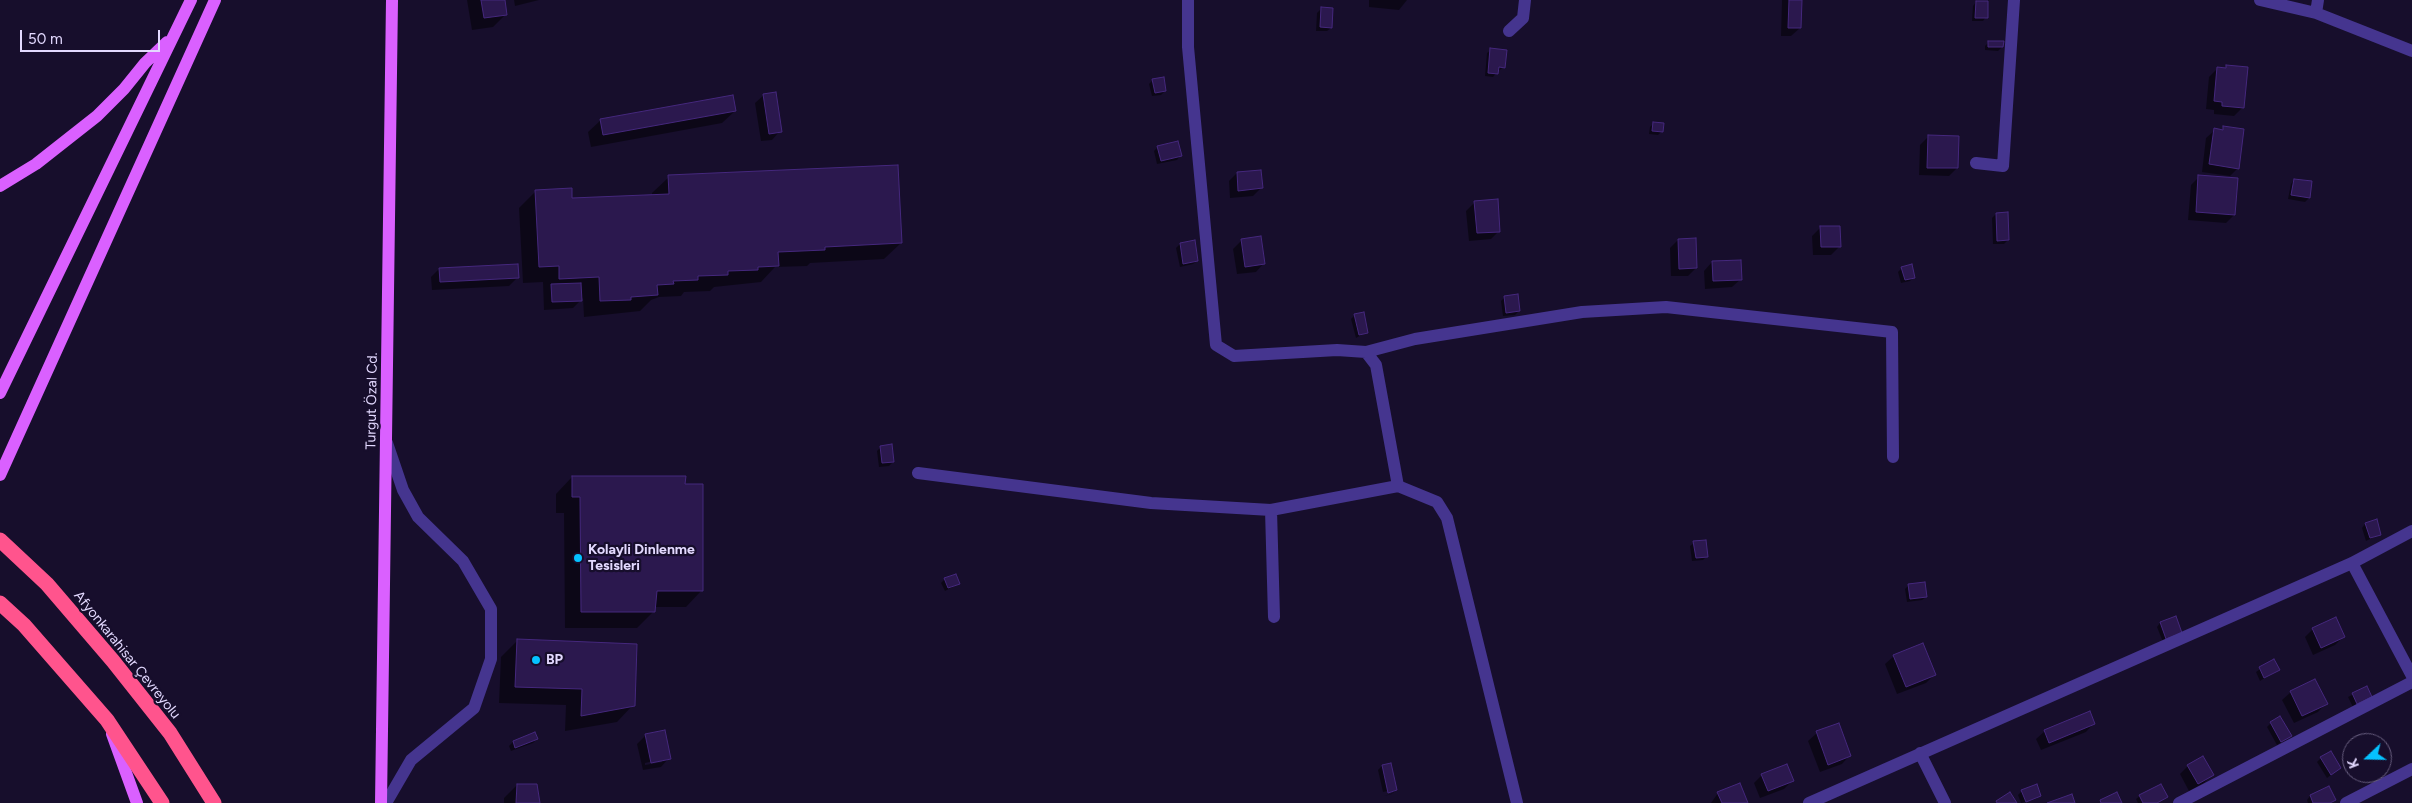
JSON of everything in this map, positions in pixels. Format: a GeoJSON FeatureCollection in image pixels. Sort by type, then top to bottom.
{"type":"FeatureCollection","features":[{"type":"Feature","properties":{"kind":"highway","name":"Afyonkarahisar Çevreyolu"},"geometry":{"type":"LineString","coordinates":[[0,540],[47,584],[113,661],[170,733],[214,803]]}},
{"type":"Feature","properties":{"kind":"highway"},"geometry":{"type":"LineString","coordinates":[[0,603],[24,625],[107,720],[162,803]]}},
{"type":"Feature","properties":{"kind":"main road"},"geometry":{"type":"LineString","coordinates":[[0,393],[191,0]]}},
{"type":"Feature","properties":{"kind":"main road"},"geometry":{"type":"LineString","coordinates":[[0,475],[215,0]]}},
{"type":"Feature","properties":{"kind":"main road","name":"Turgut Özal Cd."},"geometry":{"type":"LineString","coordinates":[[382,803],[392,0]]}},
{"type":"Feature","properties":{"kind":"main road"},"geometry":{"type":"LineString","coordinates":[[0,186],[36,164],[97,116],[124,89],[145,63],[173,37]]}},
{"type":"Feature","properties":{"kind":"main road"},"geometry":{"type":"LineString","coordinates":[[107,720],[137,803]]}},
{"type":"Feature","properties":{"kind":"street"},"geometry":{"type":"LineString","coordinates":[[1188,0],[1188,47],[1216,344],[1234,356],[1337,350],[1366,352],[1415,339],[1582,312],[1666,307],[1892,332],[1894,457]]}},
{"type":"Feature","properties":{"kind":"street"},"geometry":{"type":"LineString","coordinates":[[1509,31],[1523,18],[1524,0]]}},
{"type":"Feature","properties":{"kind":"street"},"geometry":{"type":"LineString","coordinates":[[1976,163],[2002,166],[2014,0]]}},
{"type":"Feature","properties":{"kind":"street"},"geometry":{"type":"LineString","coordinates":[[2260,0],[2316,14],[2412,51]]}},
{"type":"Feature","properties":{"kind":"street"},"geometry":{"type":"LineString","coordinates":[[2316,14],[2318,0]]}},
{"type":"Feature","properties":{"kind":"street"},"geometry":{"type":"LineString","coordinates":[[1366,352],[1376,364],[1398,486]]}},
{"type":"Feature","properties":{"kind":"street"},"geometry":{"type":"LineString","coordinates":[[386,441],[403,490],[418,517],[463,561],[491,609],[491,659],[474,708],[412,760],[386,803]]}},
{"type":"Feature","properties":{"kind":"street"},"geometry":{"type":"LineString","coordinates":[[918,473],[1151,503],[1271,510],[1398,486],[1437,502],[1446,518],[1517,803]]}},
{"type":"Feature","properties":{"kind":"street"},"geometry":{"type":"LineString","coordinates":[[1271,510],[1274,617]]}},
{"type":"Feature","properties":{"kind":"street"},"geometry":{"type":"LineString","coordinates":[[1810,803],[2352,563],[2412,530]]}},
{"type":"Feature","properties":{"kind":"street"},"geometry":{"type":"LineString","coordinates":[[2352,563],[2412,676]]}},
{"type":"Feature","properties":{"kind":"street"},"geometry":{"type":"LineString","coordinates":[[2179,803],[2412,682]]}},
{"type":"Feature","properties":{"kind":"street"},"geometry":{"type":"LineString","coordinates":[[1920,754],[1945,803]]}},
{"type":"Feature","properties":{"kind":"street"},"geometry":{"type":"LineString","coordinates":[[2346,803],[2412,769]]}},
{"type":"Feature","properties":{"kind":"building"},"geometry":{"type":"Polygon","coordinates":[[[481,0],[505,0],[507,15],[484,18],[481,0]]]}},
{"type":"Feature","properties":{"kind":"building"},"geometry":{"type":"Polygon","coordinates":[[[1789,0],[1802,0],[1801,28],[1788,28],[1789,0]]]}},
{"type":"Feature","properties":{"kind":"building"},"geometry":{"type":"Polygon","coordinates":[[[1976,1],[1988,1],[1988,18],[1975,18],[1976,1]]]}},
{"type":"Feature","properties":{"kind":"building"},"geometry":{"type":"Polygon","coordinates":[[[1321,7],[1333,8],[1332,28],[1320,27],[1321,7]]]}},
{"type":"Feature","properties":{"kind":"building"},"geometry":{"type":"Polygon","coordinates":[[[1988,41],[2004,41],[2003,47],[1988,47],[1988,41]]]}},
{"type":"Feature","properties":{"kind":"building"},"geometry":{"type":"Polygon","coordinates":[[[1490,48],[1507,50],[1505,68],[1499,67],[1498,74],[1488,73],[1490,48]]]}},
{"type":"Feature","properties":{"kind":"building"},"geometry":{"type":"Polygon","coordinates":[[[2226,65],[2248,67],[2244,108],[2222,106],[2222,102],[2214,101],[2217,67],[2226,68],[2226,65]]]}},
{"type":"Feature","properties":{"kind":"building"},"geometry":{"type":"Polygon","coordinates":[[[1164,77],[1166,91],[1155,93],[1152,79],[1164,77]]]}},
{"type":"Feature","properties":{"kind":"building"},"geometry":{"type":"Polygon","coordinates":[[[776,92],[782,132],[769,134],[763,94],[776,92]]]}},
{"type":"Feature","properties":{"kind":"building"},"geometry":{"type":"Polygon","coordinates":[[[733,95],[736,111],[603,135],[600,119],[733,95]]]}},
{"type":"Feature","properties":{"kind":"building"},"geometry":{"type":"Polygon","coordinates":[[[1653,122],[1664,123],[1663,132],[1652,131],[1653,122]]]}},
{"type":"Feature","properties":{"kind":"building"},"geometry":{"type":"Polygon","coordinates":[[[2223,126],[2244,129],[2239,169],[2209,164],[2214,128],[2223,130],[2223,126]]]}},
{"type":"Feature","properties":{"kind":"building"},"geometry":{"type":"Polygon","coordinates":[[[1928,135],[1959,136],[1958,168],[1927,168],[1928,135]]]}},
{"type":"Feature","properties":{"kind":"building"},"geometry":{"type":"Polygon","coordinates":[[[1178,141],[1182,156],[1161,161],[1157,146],[1178,141]]]}},
{"type":"Feature","properties":{"kind":"building"},"geometry":{"type":"Polygon","coordinates":[[[898,165],[902,243],[825,247],[825,250],[778,252],[779,266],[758,267],[758,270],[728,271],[728,275],[698,276],[698,280],[673,281],[674,284],[657,285],[658,295],[631,297],[631,300],[600,301],[599,277],[559,279],[559,266],[539,267],[535,190],[572,188],[572,198],[669,194],[668,175],[898,165]]]}},
{"type":"Feature","properties":{"kind":"building"},"geometry":{"type":"Polygon","coordinates":[[[1261,170],[1263,188],[1238,191],[1237,172],[1261,170]]]}},
{"type":"Feature","properties":{"kind":"building"},"geometry":{"type":"Polygon","coordinates":[[[2198,175],[2238,178],[2235,215],[2196,212],[2198,175]]]}},
{"type":"Feature","properties":{"kind":"building"},"geometry":{"type":"Polygon","coordinates":[[[2294,179],[2312,181],[2310,198],[2291,195],[2294,179]]]}},
{"type":"Feature","properties":{"kind":"building"},"geometry":{"type":"Polygon","coordinates":[[[1498,199],[1500,232],[1477,233],[1474,201],[1498,199]]]}},
{"type":"Feature","properties":{"kind":"building"},"geometry":{"type":"Polygon","coordinates":[[[2008,212],[2009,240],[1997,241],[1996,213],[2008,212]]]}},
{"type":"Feature","properties":{"kind":"building"},"geometry":{"type":"Polygon","coordinates":[[[1820,226],[1840,226],[1841,247],[1821,247],[1820,226]]]}},
{"type":"Feature","properties":{"kind":"building"},"geometry":{"type":"Polygon","coordinates":[[[1261,236],[1265,264],[1245,267],[1241,239],[1261,236]]]}},
{"type":"Feature","properties":{"kind":"building"},"geometry":{"type":"Polygon","coordinates":[[[1696,238],[1697,268],[1679,269],[1678,239],[1696,238]]]}},
{"type":"Feature","properties":{"kind":"building"},"geometry":{"type":"Polygon","coordinates":[[[1195,240],[1198,261],[1183,264],[1180,243],[1195,240]]]}},
{"type":"Feature","properties":{"kind":"building"},"geometry":{"type":"Polygon","coordinates":[[[1741,260],[1742,280],[1713,281],[1712,261],[1741,260]]]}},
{"type":"Feature","properties":{"kind":"building"},"geometry":{"type":"Polygon","coordinates":[[[518,264],[519,278],[440,282],[439,268],[518,264]]]}},
{"type":"Feature","properties":{"kind":"building"},"geometry":{"type":"Polygon","coordinates":[[[1912,264],[1915,278],[1905,280],[1901,267],[1912,264]]]}},
{"type":"Feature","properties":{"kind":"building"},"geometry":{"type":"Polygon","coordinates":[[[581,283],[582,301],[552,302],[551,284],[581,283]]]}},
{"type":"Feature","properties":{"kind":"building"},"geometry":{"type":"Polygon","coordinates":[[[1518,294],[1520,311],[1506,313],[1504,296],[1518,294]]]}},
{"type":"Feature","properties":{"kind":"building"},"geometry":{"type":"Polygon","coordinates":[[[1364,312],[1368,333],[1359,335],[1354,314],[1364,312]]]}},
{"type":"Feature","properties":{"kind":"building"},"geometry":{"type":"Polygon","coordinates":[[[892,444],[894,462],[882,463],[880,446],[892,444]]]}},
{"type":"Feature","properties":{"kind":"building"},"geometry":{"type":"Polygon","coordinates":[[[572,476],[686,476],[685,484],[703,484],[703,591],[657,591],[655,612],[581,612],[580,497],[572,497],[572,476]]]}},
{"type":"Feature","properties":{"kind":"building"},"geometry":{"type":"Polygon","coordinates":[[[2377,519],[2381,535],[2370,538],[2365,523],[2377,519]]]}},
{"type":"Feature","properties":{"kind":"building"},"geometry":{"type":"Polygon","coordinates":[[[1706,540],[1708,557],[1696,558],[1693,541],[1706,540]]]}},
{"type":"Feature","properties":{"kind":"building"},"geometry":{"type":"Polygon","coordinates":[[[956,574],[960,584],[948,588],[944,578],[956,574]]]}},
{"type":"Feature","properties":{"kind":"building"},"geometry":{"type":"Polygon","coordinates":[[[1925,582],[1927,597],[1910,599],[1908,584],[1925,582]]]}},
{"type":"Feature","properties":{"kind":"building"},"geometry":{"type":"Polygon","coordinates":[[[2176,616],[2182,633],[2166,639],[2160,622],[2176,616]]]}},
{"type":"Feature","properties":{"kind":"building"},"geometry":{"type":"Polygon","coordinates":[[[2336,617],[2345,637],[2321,648],[2312,628],[2336,617]]]}},
{"type":"Feature","properties":{"kind":"building"},"geometry":{"type":"Polygon","coordinates":[[[517,639],[637,644],[635,706],[581,716],[582,689],[515,687],[517,639]]]}},
{"type":"Feature","properties":{"kind":"building"},"geometry":{"type":"Polygon","coordinates":[[[1923,643],[1936,675],[1906,687],[1893,655],[1923,643]]]}},
{"type":"Feature","properties":{"kind":"building"},"geometry":{"type":"Polygon","coordinates":[[[2274,659],[2280,670],[2264,678],[2259,667],[2274,659]]]}},
{"type":"Feature","properties":{"kind":"building"},"geometry":{"type":"Polygon","coordinates":[[[2315,679],[2328,704],[2302,716],[2290,691],[2315,679]]]}},
{"type":"Feature","properties":{"kind":"building"},"geometry":{"type":"Polygon","coordinates":[[[2367,686],[2372,697],[2357,704],[2352,693],[2367,686]]]}},
{"type":"Feature","properties":{"kind":"building"},"geometry":{"type":"Polygon","coordinates":[[[2090,711],[2095,724],[2049,743],[2044,730],[2090,711]]]}},
{"type":"Feature","properties":{"kind":"building"},"geometry":{"type":"Polygon","coordinates":[[[2280,716],[2292,736],[2281,742],[2270,722],[2280,716]]]}},
{"type":"Feature","properties":{"kind":"building"},"geometry":{"type":"Polygon","coordinates":[[[1839,723],[1851,756],[1828,765],[1816,731],[1839,723]]]}},
{"type":"Feature","properties":{"kind":"building"},"geometry":{"type":"Polygon","coordinates":[[[665,730],[671,759],[651,763],[645,734],[665,730]]]}},
{"type":"Feature","properties":{"kind":"building"},"geometry":{"type":"Polygon","coordinates":[[[535,732],[538,739],[515,748],[513,741],[535,732]]]}},
{"type":"Feature","properties":{"kind":"building"},"geometry":{"type":"Polygon","coordinates":[[[2331,751],[2341,768],[2331,775],[2320,757],[2331,751]]]}},
{"type":"Feature","properties":{"kind":"building"},"geometry":{"type":"Polygon","coordinates":[[[2203,756],[2214,775],[2198,784],[2187,765],[2203,756]]]}},
{"type":"Feature","properties":{"kind":"building"},"geometry":{"type":"Polygon","coordinates":[[[1391,763],[1397,790],[1388,793],[1382,765],[1391,763]]]}},
{"type":"Feature","properties":{"kind":"building"},"geometry":{"type":"Polygon","coordinates":[[[1787,764],[1794,781],[1768,791],[1761,774],[1787,764]]]}},
{"type":"Feature","properties":{"kind":"building"},"geometry":{"type":"Polygon","coordinates":[[[1740,783],[1748,803],[1722,803],[1717,792],[1740,783]]]}},
{"type":"Feature","properties":{"kind":"building"},"geometry":{"type":"Polygon","coordinates":[[[517,784],[537,784],[540,803],[516,803],[517,784]]]}},
{"type":"Feature","properties":{"kind":"building"},"geometry":{"type":"Polygon","coordinates":[[[2037,784],[2041,796],[2026,802],[2021,790],[2037,784]]]}},
{"type":"Feature","properties":{"kind":"building"},"geometry":{"type":"Polygon","coordinates":[[[2161,784],[2168,797],[2157,803],[2143,803],[2139,795],[2161,784]]]}},
{"type":"Feature","properties":{"kind":"building"},"geometry":{"type":"Polygon","coordinates":[[[2329,786],[2336,800],[2330,803],[2313,803],[2310,795],[2329,786]]]}},
{"type":"Feature","properties":{"kind":"building"},"geometry":{"type":"Polygon","coordinates":[[[2010,792],[2017,803],[1997,803],[1996,801],[2010,792]]]}},
{"type":"Feature","properties":{"kind":"building"},"geometry":{"type":"Polygon","coordinates":[[[2117,792],[2122,803],[2101,803],[2100,800],[2117,792]]]}},
{"type":"Feature","properties":{"kind":"building"},"geometry":{"type":"Polygon","coordinates":[[[2072,794],[2075,803],[2047,803],[2072,794]]]}},
{"type":"Feature","properties":{"kind":"place","name":"Kolayli Dinlenme Tesisleri"},"geometry":{"type":"Point","coordinates":[578,558]}},
{"type":"Feature","properties":{"kind":"place","name":"BP"},"geometry":{"type":"Point","coordinates":[536,660]}}]}
